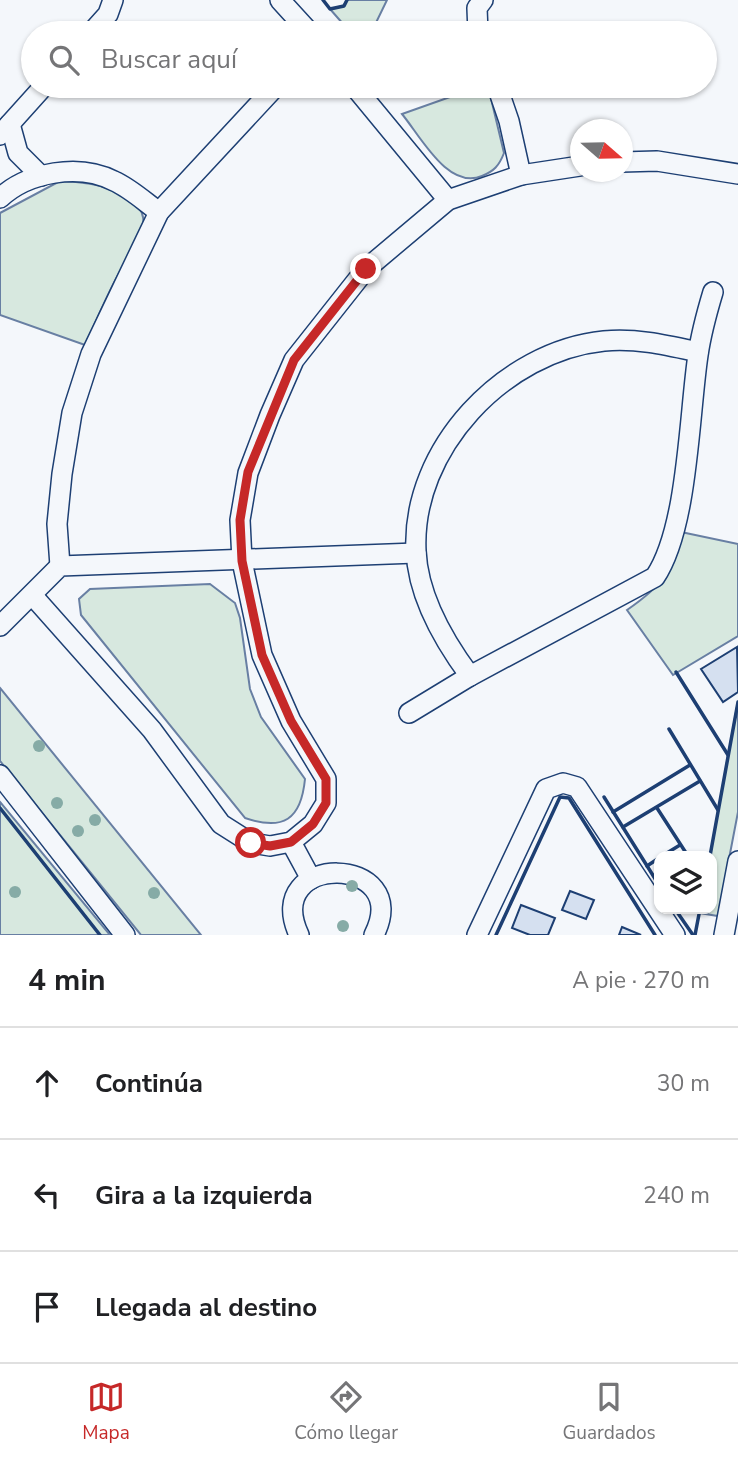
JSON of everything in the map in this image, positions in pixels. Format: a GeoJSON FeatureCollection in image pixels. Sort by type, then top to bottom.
{"type":"FeatureCollection","features":[{"type":"Feature","properties":{"kind":"street"},"geometry":{"type":"LineString","coordinates":[[102,21],[108,14],[113,0]]}},
{"type":"Feature","properties":{"kind":"street"},"geometry":{"type":"LineString","coordinates":[[279,0],[299,21]]}},
{"type":"Feature","properties":{"kind":"street"},"geometry":{"type":"LineString","coordinates":[[478,21],[477,8],[483,0]]}},
{"type":"Feature","properties":{"kind":"street"},"geometry":{"type":"LineString","coordinates":[[33,98],[5,130],[18,153],[41,176]]}},
{"type":"Feature","properties":{"kind":"street"},"geometry":{"type":"LineString","coordinates":[[0,626],[33,596],[60,566],[57,524],[72,412],[90,354],[159,212],[265,98]]}},
{"type":"Feature","properties":{"kind":"street"},"geometry":{"type":"LineString","coordinates":[[364,98],[448,200]]}},
{"type":"Feature","properties":{"kind":"street"},"geometry":{"type":"LineString","coordinates":[[501,98],[522,175]]}},
{"type":"Feature","properties":{"kind":"street"},"geometry":{"type":"LineString","coordinates":[[633,161],[657,160],[738,174]]}},
{"type":"Feature","properties":{"kind":"street"},"geometry":{"type":"LineString","coordinates":[[33,596],[84,649],[152,730],[221,824],[251,843],[270,846],[291,842],[313,824],[326,803],[326,779],[291,721],[262,655],[242,561],[240,520],[248,472],[294,360],[366,269],[448,200],[522,175],[570,168]]}},
{"type":"Feature","properties":{"kind":"street"},"geometry":{"type":"LineString","coordinates":[[4,188],[41,176],[67,172],[114,181],[159,212]]}},
{"type":"Feature","properties":{"kind":"street"},"geometry":{"type":"LineString","coordinates":[[409,713],[470,676],[654,577],[665,561],[683,485],[698,352],[713,292]]}},
{"type":"Feature","properties":{"kind":"street"},"geometry":{"type":"LineString","coordinates":[[470,676],[444,641],[426,595],[416,553],[417,522],[426,483],[469,411],[503,382],[535,362],[570,348],[603,341],[642,340],[698,352]]}},
{"type":"Feature","properties":{"kind":"street"},"geometry":{"type":"LineString","coordinates":[[60,566],[416,553]]}},
{"type":"Feature","properties":{"kind":"street"},"geometry":{"type":"LineString","coordinates":[[2,781],[125,935]]}},
{"type":"Feature","properties":{"kind":"street"},"geometry":{"type":"LineString","coordinates":[[477,935],[546,789],[563,783],[577,787],[675,935]]}},
{"type":"Feature","properties":{"kind":"street"},"geometry":{"type":"LineString","coordinates":[[291,842],[311,879]]}},
{"type":"Feature","properties":{"kind":"street"},"geometry":{"type":"LineString","coordinates":[[724,935],[738,861]]}},
{"type":"Feature","properties":{"kind":"street"},"geometry":{"type":"LineString","coordinates":[[299,935],[294,919],[295,904],[301,890],[311,879],[337,871],[362,879],[377,901],[380,914],[373,935]]}},
{"type":"Feature","properties":{"kind":"shaded area"},"geometry":{"type":"Polygon","coordinates":[[[347,0],[387,0],[377,21],[340,21],[330,9],[343,6],[347,0]]]}},
{"type":"Feature","properties":{"kind":"shaded area"},"geometry":{"type":"Polygon","coordinates":[[[447,98],[491,98],[504,153],[498,165],[482,176],[470,178],[458,175],[436,159],[402,114],[447,98]]]}},
{"type":"Feature","properties":{"kind":"shaded area"},"geometry":{"type":"Polygon","coordinates":[[[60,181],[85,183],[114,190],[137,204],[143,215],[143,229],[139,241],[113,285],[85,345],[0,315],[0,213],[60,181]]]}},
{"type":"Feature","properties":{"kind":"shaded area"},"geometry":{"type":"Polygon","coordinates":[[[681,532],[738,544],[738,636],[673,675],[627,610],[663,578],[673,559],[681,532]]]}},
{"type":"Feature","properties":{"kind":"shaded area"},"geometry":{"type":"Polygon","coordinates":[[[210,584],[235,603],[240,618],[250,689],[261,717],[305,779],[303,793],[294,813],[280,822],[258,822],[245,818],[81,615],[79,599],[90,589],[210,584]]]}},
{"type":"Feature","properties":{"kind":"shaded area"},"geometry":{"type":"Polygon","coordinates":[[[0,688],[201,935],[141,935],[0,761],[0,688]]]}},
{"type":"Feature","properties":{"kind":"shaded area"},"geometry":{"type":"Polygon","coordinates":[[[738,701],[738,812],[718,916],[705,914],[717,914],[717,851],[711,851],[738,701]]]}},
{"type":"Feature","properties":{"kind":"shaded area"},"geometry":{"type":"Polygon","coordinates":[[[0,802],[110,935],[0,935],[0,802]]]}},
{"type":"Feature","properties":{"kind":"building"},"geometry":{"type":"Polygon","coordinates":[[[737,647],[738,692],[723,702],[701,669],[737,647]]]}},
{"type":"Feature","properties":{"kind":"building"},"geometry":{"type":"Polygon","coordinates":[[[570,891],[594,900],[586,919],[562,910],[570,891]]]}},
{"type":"Feature","properties":{"kind":"building"},"geometry":{"type":"Polygon","coordinates":[[[521,905],[555,918],[548,935],[530,935],[512,928],[521,905]]]}},
{"type":"Feature","properties":{"kind":"building"},"geometry":{"type":"Polygon","coordinates":[[[622,927],[641,935],[619,935],[622,927]]]}},
{"type":"Feature","properties":{"kind":"wall"},"geometry":{"type":"LineString","coordinates":[[323,0],[330,9],[344,6],[347,0]]}},
{"type":"Feature","properties":{"kind":"wall"},"geometry":{"type":"LineString","coordinates":[[676,672],[728,755]]}},
{"type":"Feature","properties":{"kind":"wall"},"geometry":{"type":"LineString","coordinates":[[711,851],[738,702]]}},
{"type":"Feature","properties":{"kind":"wall"},"geometry":{"type":"LineString","coordinates":[[669,729],[718,810]]}},
{"type":"Feature","properties":{"kind":"wall"},"geometry":{"type":"LineString","coordinates":[[613,812],[690,765]]}},
{"type":"Feature","properties":{"kind":"wall"},"geometry":{"type":"LineString","coordinates":[[623,827],[700,781]]}},
{"type":"Feature","properties":{"kind":"wall"},"geometry":{"type":"LineString","coordinates":[[496,935],[560,797],[569,798],[655,935]]}},
{"type":"Feature","properties":{"kind":"wall"},"geometry":{"type":"LineString","coordinates":[[604,797],[654,877]]}},
{"type":"Feature","properties":{"kind":"wall"},"geometry":{"type":"LineString","coordinates":[[0,808],[100,935]]}},
{"type":"Feature","properties":{"kind":"wall"},"geometry":{"type":"LineString","coordinates":[[657,808],[685,851]]}},
{"type":"Feature","properties":{"kind":"wall"},"geometry":{"type":"LineString","coordinates":[[670,851],[680,845]]}},
{"type":"Feature","properties":{"kind":"wall"},"geometry":{"type":"LineString","coordinates":[[647,866],[654,861]]}},
{"type":"Feature","properties":{"kind":"wall"},"geometry":{"type":"LineString","coordinates":[[678,914],[693,935]]}},
{"type":"Feature","properties":{"kind":"wall"},"geometry":{"type":"LineString","coordinates":[[695,935],[699,914]]}},
{"type":"Feature","properties":{"kind":"route"},"geometry":{"type":"LineString","coordinates":[[251,843],[270,846],[291,842],[313,824],[326,803],[326,779],[291,721],[262,655],[242,561],[240,520],[248,472],[294,360],[366,269]]}}]}
